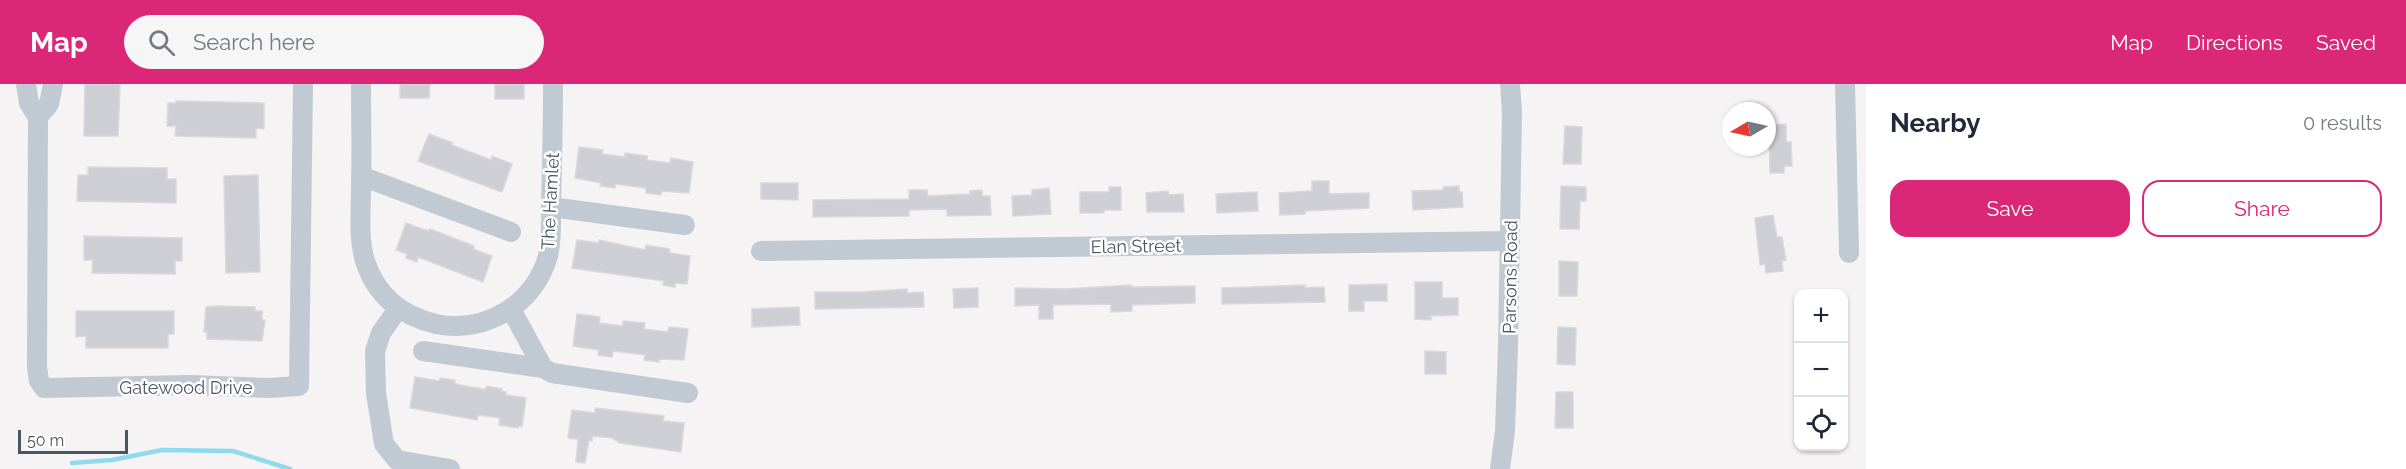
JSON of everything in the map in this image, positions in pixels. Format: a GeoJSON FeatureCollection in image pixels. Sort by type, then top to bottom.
{"type":"FeatureCollection","features":[{"type":"Feature","properties":{"kind":"street","name":"Gatewood Drive"},"geometry":{"type":"LineString","coordinates":[[26,84],[29,104],[38,117],[37,367],[39,381],[44,388],[190,385],[270,388],[299,386],[303,84]]}},
{"type":"Feature","properties":{"kind":"street","name":"Gatewood Drive"},"geometry":{"type":"LineString","coordinates":[[38,117],[49,104],[53,84]]}},
{"type":"Feature","properties":{"kind":"street","name":"The Hamlet"},"geometry":{"type":"LineString","coordinates":[[361,84],[364,259],[379,288],[398,309],[423,321],[446,326],[465,326],[494,319],[511,309],[528,294],[543,269],[551,236],[553,84]]}},
{"type":"Feature","properties":{"kind":"street","name":"Parsons Road"},"geometry":{"type":"LineString","coordinates":[[1500,469],[1507,391],[1510,84]]}},
{"type":"Feature","properties":{"kind":"street"},"geometry":{"type":"LineString","coordinates":[[1845,84],[1850,253]]}},
{"type":"Feature","properties":{"kind":"street"},"geometry":{"type":"LineString","coordinates":[[361,176],[511,231]]}},
{"type":"Feature","properties":{"kind":"street"},"geometry":{"type":"LineString","coordinates":[[551,207],[684,225]]}},
{"type":"Feature","properties":{"kind":"street","name":"Elan Street"},"geometry":{"type":"LineString","coordinates":[[761,251],[1510,241]]}},
{"type":"Feature","properties":{"kind":"street"},"geometry":{"type":"LineString","coordinates":[[398,309],[381,333],[375,351],[376,382],[384,444],[402,465],[450,469]]}},
{"type":"Feature","properties":{"kind":"street"},"geometry":{"type":"LineString","coordinates":[[511,309],[543,368]]}},
{"type":"Feature","properties":{"kind":"street"},"geometry":{"type":"LineString","coordinates":[[423,351],[543,368],[552,373],[688,393]]}},
{"type":"Feature","properties":{"kind":"building"},"geometry":{"type":"Polygon","coordinates":[[[85,84],[120,84],[118,136],[84,136],[85,84]]]}},
{"type":"Feature","properties":{"kind":"building"},"geometry":{"type":"Polygon","coordinates":[[[400,84],[430,84],[429,98],[400,98],[400,84]]]}},
{"type":"Feature","properties":{"kind":"building"},"geometry":{"type":"Polygon","coordinates":[[[495,84],[524,84],[524,99],[495,99],[495,84]]]}},
{"type":"Feature","properties":{"kind":"building"},"geometry":{"type":"Polygon","coordinates":[[[176,101],[264,103],[264,129],[256,128],[256,138],[175,136],[176,126],[167,126],[168,103],[176,103],[176,101]]]}},
{"type":"Feature","properties":{"kind":"building"},"geometry":{"type":"Polygon","coordinates":[[[1786,124],[1786,142],[1791,142],[1792,166],[1784,166],[1784,173],[1770,173],[1770,156],[1776,156],[1776,125],[1786,124]]]}},
{"type":"Feature","properties":{"kind":"building"},"geometry":{"type":"Polygon","coordinates":[[[1565,126],[1582,127],[1581,164],[1563,164],[1565,126]]]}},
{"type":"Feature","properties":{"kind":"building"},"geometry":{"type":"Polygon","coordinates":[[[429,134],[491,160],[492,156],[512,164],[502,192],[418,161],[429,134]]]}},
{"type":"Feature","properties":{"kind":"building"},"geometry":{"type":"Polygon","coordinates":[[[579,147],[603,150],[602,154],[625,157],[625,153],[647,156],[647,160],[670,163],[671,158],[693,162],[689,193],[662,191],[661,195],[646,193],[646,188],[615,184],[615,188],[600,186],[601,183],[575,178],[579,147]]]}},
{"type":"Feature","properties":{"kind":"building"},"geometry":{"type":"Polygon","coordinates":[[[88,167],[167,168],[167,179],[176,179],[176,203],[77,201],[78,175],[88,175],[88,167]]]}},
{"type":"Feature","properties":{"kind":"building"},"geometry":{"type":"Polygon","coordinates":[[[258,175],[260,272],[226,273],[224,176],[258,175]]]}},
{"type":"Feature","properties":{"kind":"building"},"geometry":{"type":"Polygon","coordinates":[[[1312,181],[1329,181],[1329,194],[1369,193],[1369,208],[1305,211],[1305,214],[1280,215],[1279,193],[1312,191],[1312,181]]]}},
{"type":"Feature","properties":{"kind":"building"},"geometry":{"type":"Polygon","coordinates":[[[761,183],[798,183],[798,200],[761,199],[761,183]]]}},
{"type":"Feature","properties":{"kind":"building"},"geometry":{"type":"Polygon","coordinates":[[[1459,186],[1459,192],[1462,192],[1463,207],[1413,210],[1412,191],[1443,190],[1443,187],[1459,186]]]}},
{"type":"Feature","properties":{"kind":"building"},"geometry":{"type":"Polygon","coordinates":[[[1561,186],[1586,187],[1586,201],[1580,201],[1579,229],[1560,229],[1561,186]]]}},
{"type":"Feature","properties":{"kind":"building"},"geometry":{"type":"Polygon","coordinates":[[[1109,187],[1121,187],[1121,210],[1080,213],[1080,192],[1109,192],[1109,187]]]}},
{"type":"Feature","properties":{"kind":"building"},"geometry":{"type":"Polygon","coordinates":[[[1049,188],[1051,214],[1013,216],[1012,196],[1032,195],[1032,190],[1049,188]]]}},
{"type":"Feature","properties":{"kind":"building"},"geometry":{"type":"Polygon","coordinates":[[[909,190],[927,190],[928,196],[970,194],[970,191],[982,190],[982,196],[990,196],[991,215],[947,216],[947,209],[909,210],[909,216],[813,217],[813,200],[909,199],[909,190]]]}},
{"type":"Feature","properties":{"kind":"building"},"geometry":{"type":"Polygon","coordinates":[[[1168,191],[1169,195],[1183,194],[1184,212],[1147,212],[1146,193],[1168,191]]]}},
{"type":"Feature","properties":{"kind":"building"},"geometry":{"type":"Polygon","coordinates":[[[1257,192],[1258,211],[1217,213],[1216,194],[1257,192]]]}},
{"type":"Feature","properties":{"kind":"building"},"geometry":{"type":"Polygon","coordinates":[[[1773,215],[1777,237],[1782,237],[1786,260],[1782,261],[1783,271],[1766,273],[1765,264],[1760,265],[1755,218],[1773,215]]]}},
{"type":"Feature","properties":{"kind":"building"},"geometry":{"type":"Polygon","coordinates":[[[406,223],[428,231],[430,229],[474,246],[473,249],[492,256],[483,282],[418,257],[417,262],[406,258],[407,254],[396,250],[406,223]]]}},
{"type":"Feature","properties":{"kind":"building"},"geometry":{"type":"Polygon","coordinates":[[[84,236],[182,238],[182,261],[175,261],[175,274],[92,273],[93,260],[84,260],[84,236]]]}},
{"type":"Feature","properties":{"kind":"building"},"geometry":{"type":"Polygon","coordinates":[[[577,240],[599,243],[599,240],[645,250],[646,245],[670,249],[669,253],[690,256],[687,284],[675,283],[675,287],[663,285],[664,281],[572,268],[577,240]]]}},
{"type":"Feature","properties":{"kind":"building"},"geometry":{"type":"Polygon","coordinates":[[[1559,261],[1578,262],[1577,296],[1559,296],[1559,261]]]}},
{"type":"Feature","properties":{"kind":"building"},"geometry":{"type":"Polygon","coordinates":[[[1415,282],[1442,282],[1442,298],[1458,298],[1458,315],[1431,316],[1431,320],[1415,319],[1415,282]]]}},
{"type":"Feature","properties":{"kind":"building"},"geometry":{"type":"Polygon","coordinates":[[[1387,284],[1387,301],[1364,301],[1364,311],[1349,311],[1349,285],[1387,284]]]}},
{"type":"Feature","properties":{"kind":"building"},"geometry":{"type":"Polygon","coordinates":[[[1131,285],[1131,287],[1195,286],[1195,303],[1132,305],[1132,311],[1111,312],[1111,304],[1053,305],[1053,319],[1039,319],[1039,305],[1015,306],[1015,288],[1067,289],[1131,285]]]}},
{"type":"Feature","properties":{"kind":"building"},"geometry":{"type":"Polygon","coordinates":[[[1305,285],[1305,288],[1324,287],[1325,302],[1222,304],[1222,288],[1305,285]]]}},
{"type":"Feature","properties":{"kind":"building"},"geometry":{"type":"Polygon","coordinates":[[[978,288],[978,307],[954,308],[953,289],[978,288]]]}},
{"type":"Feature","properties":{"kind":"building"},"geometry":{"type":"Polygon","coordinates":[[[907,289],[907,293],[923,292],[924,307],[815,309],[815,292],[907,289]]]}},
{"type":"Feature","properties":{"kind":"building"},"geometry":{"type":"Polygon","coordinates":[[[206,307],[255,307],[255,311],[262,311],[262,320],[265,320],[262,341],[207,339],[207,332],[204,332],[206,307]]]}},
{"type":"Feature","properties":{"kind":"building"},"geometry":{"type":"Polygon","coordinates":[[[799,307],[800,325],[752,327],[752,309],[799,307]]]}},
{"type":"Feature","properties":{"kind":"building"},"geometry":{"type":"Polygon","coordinates":[[[76,311],[174,311],[174,334],[168,334],[168,348],[86,348],[86,336],[76,337],[76,311]]]}},
{"type":"Feature","properties":{"kind":"building"},"geometry":{"type":"Polygon","coordinates":[[[577,314],[600,317],[599,323],[623,326],[623,321],[645,323],[644,329],[668,332],[669,327],[688,329],[684,360],[659,359],[659,362],[644,360],[645,355],[613,351],[612,357],[598,355],[599,350],[573,346],[577,314]]]}},
{"type":"Feature","properties":{"kind":"building"},"geometry":{"type":"Polygon","coordinates":[[[1558,327],[1576,328],[1575,365],[1557,364],[1558,327]]]}},
{"type":"Feature","properties":{"kind":"building"},"geometry":{"type":"Polygon","coordinates":[[[1425,351],[1446,352],[1446,374],[1425,374],[1425,351]]]}},
{"type":"Feature","properties":{"kind":"building"},"geometry":{"type":"Polygon","coordinates":[[[415,377],[439,381],[440,378],[455,380],[454,383],[460,385],[483,389],[487,386],[502,389],[501,391],[506,392],[506,395],[526,398],[522,426],[518,428],[499,425],[500,418],[478,415],[477,420],[410,408],[415,377]]]}},
{"type":"Feature","properties":{"kind":"building"},"geometry":{"type":"Polygon","coordinates":[[[1556,392],[1573,392],[1573,428],[1555,428],[1556,392]]]}},
{"type":"Feature","properties":{"kind":"building"},"geometry":{"type":"Polygon","coordinates":[[[595,408],[664,416],[663,421],[684,423],[681,452],[620,443],[612,438],[592,436],[592,441],[589,440],[585,463],[576,462],[578,439],[568,438],[572,410],[595,413],[595,408]]]}},
{"type":"Feature","properties":{"kind":"waterway"},"geometry":{"type":"LineString","coordinates":[[72,463],[112,460],[162,450],[233,451],[290,469]]}}]}
